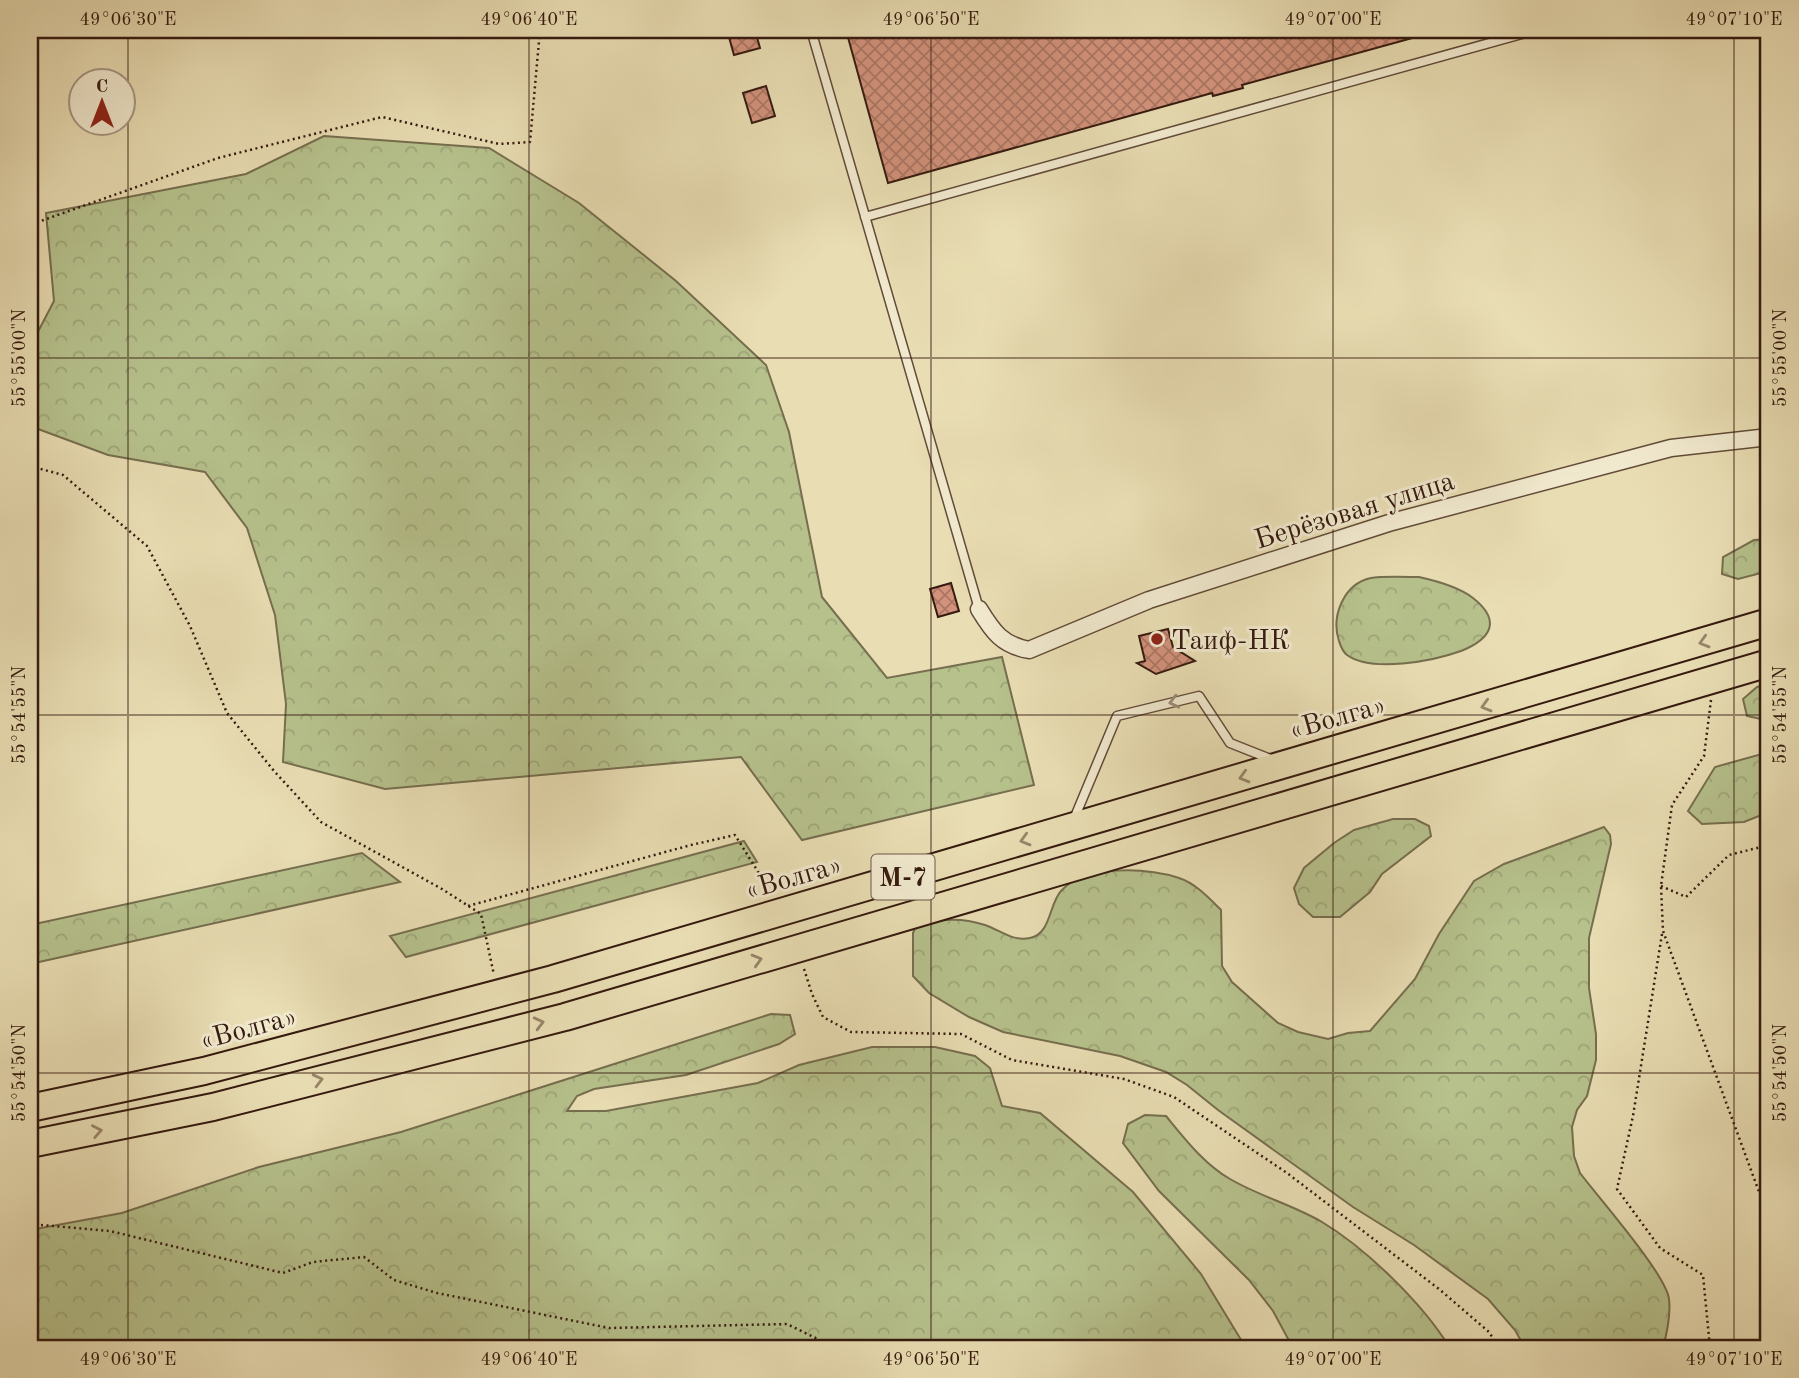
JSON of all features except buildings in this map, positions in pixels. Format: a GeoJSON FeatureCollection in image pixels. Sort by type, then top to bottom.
{"type":"FeatureCollection","features":[{"type":"Feature","properties":{"kind":"highway","name":"«Волга»"},"geometry":{"type":"LineString","coordinates":[[30,1108],[204,1071],[499,993],[1769,622]]}},
{"type":"Feature","properties":{"kind":"highway","name":"М-7"},"geometry":{"type":"LineString","coordinates":[[30,1144],[213,1107],[565,1017],[1769,663]]}},
{"type":"Feature","properties":{"kind":"street","name":"Берёзовая улица"},"geometry":{"type":"LineString","coordinates":[[979,609],[991,629],[1012,647],[1029,650],[1149,600],[1392,522],[1671,448],[1769,437]]}},
{"type":"Feature","properties":{"kind":"lane"},"geometry":{"type":"LineString","coordinates":[[811,30],[979,609]]}},
{"type":"Feature","properties":{"kind":"lane"},"geometry":{"type":"LineString","coordinates":[[865,217],[1536,30]]}},
{"type":"Feature","properties":{"kind":"lane"},"geometry":{"type":"LineString","coordinates":[[1071,827],[1117,716],[1199,696],[1230,743],[1285,764]]}},
{"type":"Feature","properties":{"kind":"path"},"geometry":{"type":"LineString","coordinates":[[30,223],[219,158],[382,117],[499,144],[530,142],[540,30]]}},
{"type":"Feature","properties":{"kind":"path"},"geometry":{"type":"LineString","coordinates":[[30,238],[38,222]]}},
{"type":"Feature","properties":{"kind":"path"},"geometry":{"type":"LineString","coordinates":[[30,466],[63,475],[147,546],[190,626],[227,713],[274,771],[321,822],[481,914],[499,993]]}},
{"type":"Feature","properties":{"kind":"path"},"geometry":{"type":"LineString","coordinates":[[1710,1348],[1703,1275],[1660,1248],[1617,1189],[1633,1116],[1662,931],[1661,886],[1672,805],[1704,756],[1714,680]]}},
{"type":"Feature","properties":{"kind":"path"},"geometry":{"type":"LineString","coordinates":[[468,906],[735,835],[783,911]]}},
{"type":"Feature","properties":{"kind":"path"},"geometry":{"type":"LineString","coordinates":[[1661,886],[1686,897],[1729,855],[1769,845]]}},
{"type":"Feature","properties":{"kind":"path"},"geometry":{"type":"LineString","coordinates":[[1662,931],[1769,1219]]}},
{"type":"Feature","properties":{"kind":"path"},"geometry":{"type":"LineString","coordinates":[[798,948],[812,994],[823,1017],[851,1032],[961,1034],[1012,1060],[1124,1079],[1174,1097],[1287,1173],[1439,1289],[1489,1332],[1499,1348]]}},
{"type":"Feature","properties":{"kind":"path"},"geometry":{"type":"LineString","coordinates":[[30,1224],[110,1231],[283,1273],[313,1262],[363,1257],[394,1280],[437,1293],[609,1328],[788,1324],[836,1348]]}},
{"type":"Feature","properties":{"kind":"green space"},"geometry":{"type":"Polygon","coordinates":[[[324,136],[489,148],[579,203],[676,281],[766,365],[789,432],[822,597],[887,678],[1002,657],[1034,785],[802,840],[741,757],[385,789],[283,762],[286,704],[275,615],[247,528],[205,472],[108,455],[30,426],[30,347],[54,301],[46,213],[246,174],[324,136]]]}},
{"type":"Feature","properties":{"kind":"green space"},"geometry":{"type":"Polygon","coordinates":[[[1769,539],[1769,571],[1738,579],[1722,574],[1723,557],[1754,540],[1769,539]]]}},
{"type":"Feature","properties":{"kind":"green space"},"geometry":{"type":"Polygon","coordinates":[[[1419,577],[1455,588],[1473,598],[1488,614],[1490,622],[1486,635],[1461,651],[1403,664],[1371,663],[1345,653],[1339,641],[1337,622],[1338,612],[1346,594],[1361,581],[1371,578],[1419,577]]]}},
{"type":"Feature","properties":{"kind":"green space"},"geometry":{"type":"Polygon","coordinates":[[[1769,684],[1769,718],[1765,720],[1747,716],[1743,699],[1757,687],[1769,684]]]}},
{"type":"Feature","properties":{"kind":"green space"},"geometry":{"type":"Polygon","coordinates":[[[1769,752],[1769,812],[1744,822],[1702,824],[1688,811],[1715,767],[1769,752]]]}},
{"type":"Feature","properties":{"kind":"green space"},"geometry":{"type":"Polygon","coordinates":[[[1393,819],[1415,819],[1429,826],[1431,836],[1382,874],[1370,892],[1340,917],[1313,917],[1299,904],[1294,888],[1304,868],[1354,830],[1393,819]]]}},
{"type":"Feature","properties":{"kind":"green space"},"geometry":{"type":"Polygon","coordinates":[[[1604,827],[1610,835],[1611,844],[1589,938],[1589,988],[1596,1034],[1596,1060],[1587,1096],[1577,1110],[1572,1127],[1574,1156],[1580,1173],[1644,1254],[1665,1287],[1669,1311],[1663,1348],[1525,1348],[1515,1330],[1488,1299],[1414,1245],[1353,1207],[1166,1072],[1120,1056],[1003,1032],[969,1017],[929,993],[913,976],[913,933],[916,926],[942,920],[959,920],[985,925],[1012,937],[1030,938],[1042,931],[1057,897],[1072,882],[1100,872],[1150,872],[1191,883],[1221,910],[1222,966],[1232,982],[1278,1023],[1298,1032],[1328,1039],[1348,1033],[1370,1031],[1415,979],[1439,934],[1474,881],[1504,864],[1604,827]]]}},
{"type":"Feature","properties":{"kind":"green space"},"geometry":{"type":"Polygon","coordinates":[[[744,841],[757,862],[406,957],[390,936],[744,841]]]}},
{"type":"Feature","properties":{"kind":"green space"},"geometry":{"type":"Polygon","coordinates":[[[362,853],[400,882],[30,964],[30,925],[362,853]]]}},
{"type":"Feature","properties":{"kind":"green space"},"geometry":{"type":"Polygon","coordinates":[[[771,1014],[790,1015],[795,1034],[779,1044],[686,1075],[594,1089],[577,1096],[567,1111],[606,1111],[758,1083],[799,1065],[872,1047],[935,1047],[975,1056],[990,1068],[1002,1106],[1040,1113],[1133,1192],[1201,1274],[1246,1348],[30,1348],[30,1230],[122,1213],[259,1167],[401,1132],[771,1014]]]}},
{"type":"Feature","properties":{"kind":"green space"},"geometry":{"type":"Polygon","coordinates":[[[1145,1115],[1166,1116],[1195,1150],[1230,1179],[1311,1216],[1339,1233],[1375,1262],[1410,1296],[1450,1348],[1293,1348],[1273,1311],[1249,1280],[1159,1191],[1123,1143],[1128,1124],[1145,1115]]]}},
{"type":"Feature","properties":{"kind":"place","name":"Таиф-НК"},"geometry":{"type":"Point","coordinates":[1157,639]}}]}
